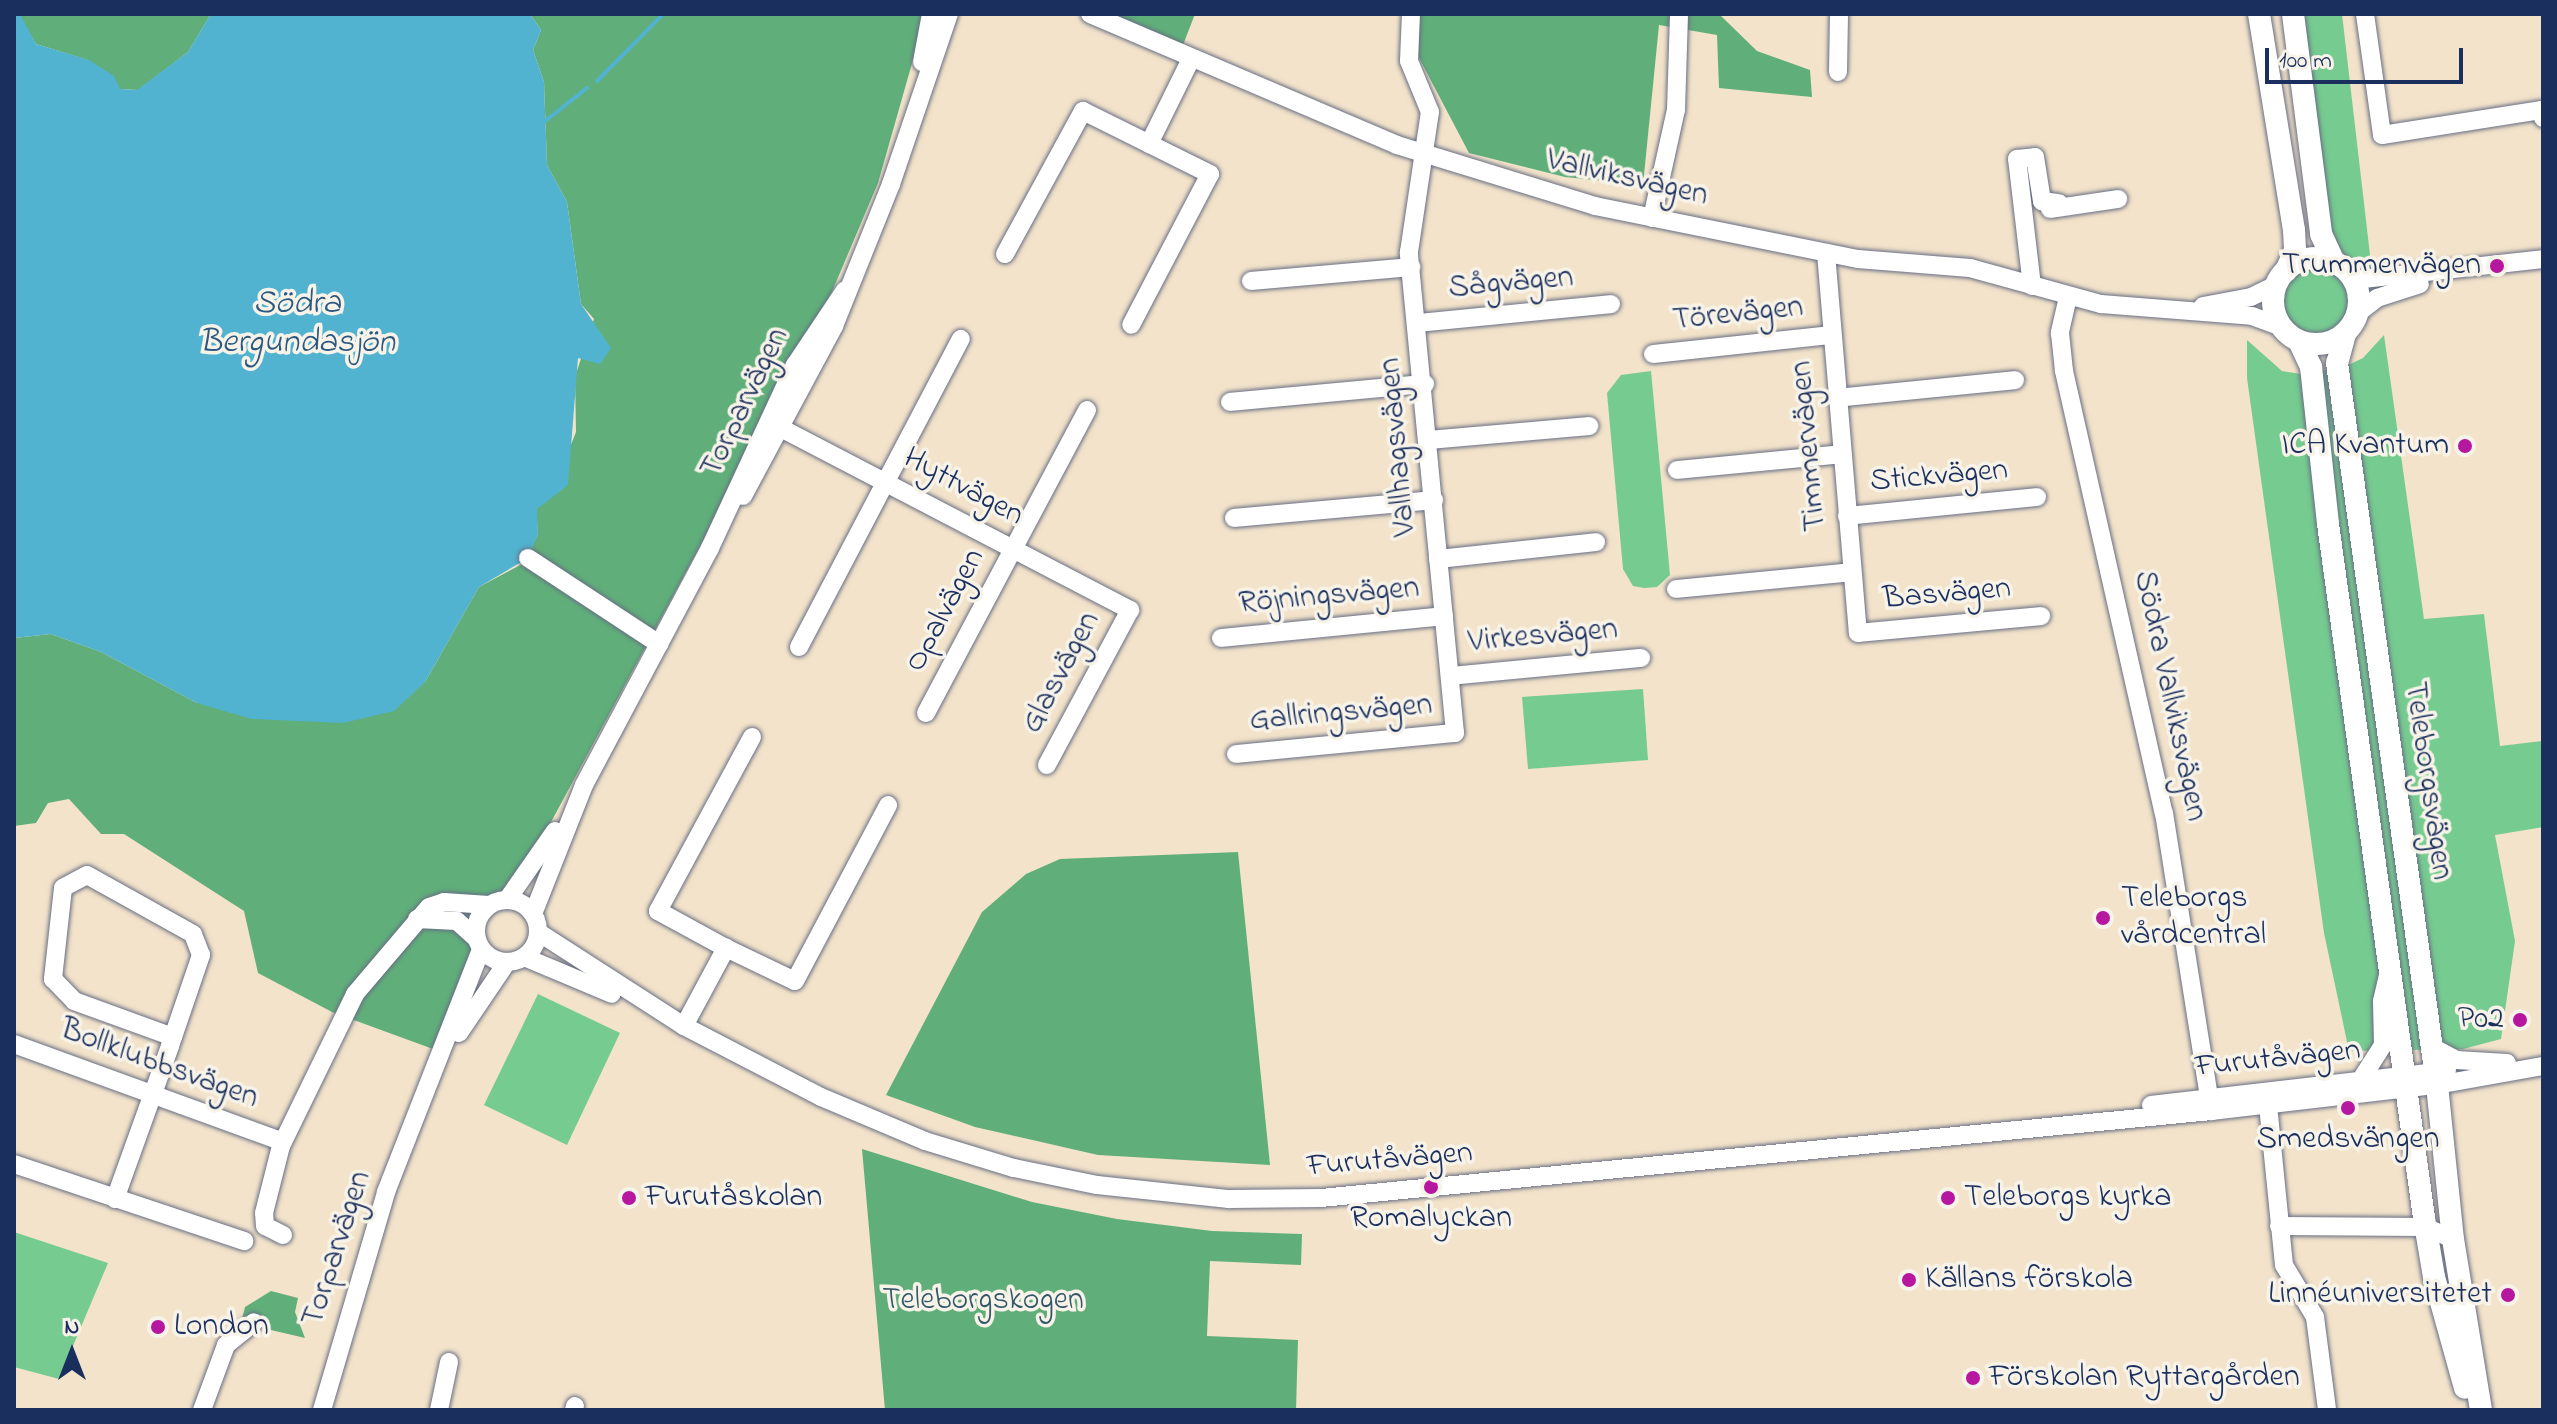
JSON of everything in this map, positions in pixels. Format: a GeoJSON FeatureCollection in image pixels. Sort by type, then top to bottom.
{"type":"FeatureCollection","features":[{"type":"Feature","properties":{"kind":"main road"},"geometry":{"type":"LineString","coordinates":[[2259,14],[2295,250],[2281,278],[2273,307],[2290,334],[2323,344],[2345,334],[2358,313],[2354,280],[2334,262],[2321,234],[2293,14]]}},
{"type":"Feature","properties":{"kind":"main road"},"geometry":{"type":"LineString","coordinates":[[2281,278],[2309,259],[2334,262]]}},
{"type":"Feature","properties":{"kind":"main road","name":"Teleborgsvägen"},"geometry":{"type":"LineString","coordinates":[[2290,334],[2311,367],[2388,972],[2420,1082],[2453,1239],[2481,1410]]}},
{"type":"Feature","properties":{"kind":"main road","name":"Teleborgsvägen"},"geometry":{"type":"LineString","coordinates":[[2345,334],[2337,363],[2432,1047],[2420,1082],[2425,1227],[2472,1410]]}},
{"type":"Feature","properties":{"kind":"street","name":"Torparvägen"},"geometry":{"type":"LineString","coordinates":[[903,147],[931,14]]}},
{"type":"Feature","properties":{"kind":"street","name":"Torparvägen"},"geometry":{"type":"LineString","coordinates":[[322,1410],[348,1306],[478,944],[477,920],[498,902],[584,785],[774,424],[834,326],[845,290],[903,147],[949,14]]}},
{"type":"Feature","properties":{"kind":"street","name":"Vallhagsvägen"},"geometry":{"type":"LineString","coordinates":[[1411,14],[1409,61],[1430,112],[1426,155],[1413,200],[1411,267],[1425,384],[1450,676],[1451,733]]}},
{"type":"Feature","properties":{"kind":"street"},"geometry":{"type":"LineString","coordinates":[[1652,218],[1676,110],[1679,14]]}},
{"type":"Feature","properties":{"kind":"street"},"geometry":{"type":"LineString","coordinates":[[1838,72],[1839,14]]}},
{"type":"Feature","properties":{"kind":"street"},"geometry":{"type":"LineString","coordinates":[[2365,14],[2382,135],[2542,110],[2543,118]]}},
{"type":"Feature","properties":{"kind":"street","name":"Vallviksvägen"},"geometry":{"type":"LineString","coordinates":[[1091,15],[1426,155],[1496,179],[1652,218],[1826,253],[1970,268],[2068,297],[2166,310],[2252,316],[2290,334]]}},
{"type":"Feature","properties":{"kind":"street"},"geometry":{"type":"LineString","coordinates":[[1149,144],[1191,59]]}},
{"type":"Feature","properties":{"kind":"street"},"geometry":{"type":"LineString","coordinates":[[1005,254],[1083,111],[1210,174],[1131,325]]}},
{"type":"Feature","properties":{"kind":"street"},"geometry":{"type":"LineString","coordinates":[[2032,286],[2017,159],[2035,157],[2042,201],[2059,203]]}},
{"type":"Feature","properties":{"kind":"street"},"geometry":{"type":"LineString","coordinates":[[2023,213],[2118,199]]}},
{"type":"Feature","properties":{"kind":"street","name":"Timmervägen"},"geometry":{"type":"LineString","coordinates":[[1826,253],[1830,335],[1858,633]]}},
{"type":"Feature","properties":{"kind":"street"},"geometry":{"type":"LineString","coordinates":[[2354,280],[2461,272],[2543,259]]}},
{"type":"Feature","properties":{"kind":"street"},"geometry":{"type":"LineString","coordinates":[[1251,281],[1411,267]]}},
{"type":"Feature","properties":{"kind":"street"},"geometry":{"type":"LineString","coordinates":[[2358,313],[2377,298],[2461,272]]}},
{"type":"Feature","properties":{"kind":"street","name":"Vallviksvägen"},"geometry":{"type":"LineString","coordinates":[[2166,310],[2229,302],[2281,278]]}},
{"type":"Feature","properties":{"kind":"street","name":"Södra Vallviksvägen"},"geometry":{"type":"LineString","coordinates":[[2068,297],[2060,333],[2064,371],[2164,813],[2210,1104]]}},
{"type":"Feature","properties":{"kind":"street","name":"Sågvägen"},"geometry":{"type":"LineString","coordinates":[[1418,323],[1611,304]]}},
{"type":"Feature","properties":{"kind":"street","name":"Törevägen"},"geometry":{"type":"LineString","coordinates":[[1653,354],[1830,335]]}},
{"type":"Feature","properties":{"kind":"street"},"geometry":{"type":"LineString","coordinates":[[799,647],[888,483],[961,339]]}},
{"type":"Feature","properties":{"kind":"street"},"geometry":{"type":"LineString","coordinates":[[1836,398],[2015,380]]}},
{"type":"Feature","properties":{"kind":"street"},"geometry":{"type":"LineString","coordinates":[[1230,402],[1425,384]]}},
{"type":"Feature","properties":{"kind":"street","name":"Opalvägen"},"geometry":{"type":"LineString","coordinates":[[926,713],[1087,410]]}},
{"type":"Feature","properties":{"kind":"street","name":"Hyttvägen"},"geometry":{"type":"LineString","coordinates":[[774,424],[1130,610]]}},
{"type":"Feature","properties":{"kind":"street"},"geometry":{"type":"LineString","coordinates":[[1429,440],[1589,426]]}},
{"type":"Feature","properties":{"kind":"street"},"geometry":{"type":"LineString","coordinates":[[1677,470],[1842,454]]}},
{"type":"Feature","properties":{"kind":"street","name":"Stickvägen"},"geometry":{"type":"LineString","coordinates":[[1847,516],[2037,497]]}},
{"type":"Feature","properties":{"kind":"street"},"geometry":{"type":"LineString","coordinates":[[1234,518],[1434,500]]}},
{"type":"Feature","properties":{"kind":"street"},"geometry":{"type":"LineString","coordinates":[[1438,559],[1596,542]]}},
{"type":"Feature","properties":{"kind":"street"},"geometry":{"type":"LineString","coordinates":[[528,558],[659,644]]}},
{"type":"Feature","properties":{"kind":"street"},"geometry":{"type":"LineString","coordinates":[[1676,589],[1852,572]]}},
{"type":"Feature","properties":{"kind":"street","name":"Glasvägen"},"geometry":{"type":"LineString","coordinates":[[1047,765],[1130,610]]}},
{"type":"Feature","properties":{"kind":"street","name":"Röjningsvägen"},"geometry":{"type":"LineString","coordinates":[[1221,638],[1444,616]]}},
{"type":"Feature","properties":{"kind":"street","name":"Basvägen"},"geometry":{"type":"LineString","coordinates":[[1858,633],[2041,616]]}},
{"type":"Feature","properties":{"kind":"street","name":"Virkesvägen"},"geometry":{"type":"LineString","coordinates":[[1450,676],[1641,658]]}},
{"type":"Feature","properties":{"kind":"street","name":"Gallringsvägen"},"geometry":{"type":"LineString","coordinates":[[1236,754],[1451,733]]}},
{"type":"Feature","properties":{"kind":"street"},"geometry":{"type":"LineString","coordinates":[[752,737],[658,911],[726,948],[795,981],[888,805]]}},
{"type":"Feature","properties":{"kind":"street","name":"Torparvägen"},"geometry":{"type":"LineString","coordinates":[[419,1110],[470,1014],[515,960],[536,923],[584,785]]}},
{"type":"Feature","properties":{"kind":"street"},"geometry":{"type":"LineString","coordinates":[[115,1199],[173,1037],[201,955],[193,934],[87,875],[63,888],[53,979],[74,1001],[173,1037]]}},
{"type":"Feature","properties":{"kind":"street"},"geometry":{"type":"LineString","coordinates":[[283,1235],[265,1226],[264,1213],[283,1142],[355,994],[417,919],[444,902],[498,902]]}},
{"type":"Feature","properties":{"kind":"street","name":"Furutåvägen"},"geometry":{"type":"LineString","coordinates":[[498,902],[536,923],[684,1026]]}},
{"type":"Feature","properties":{"kind":"street","name":"Furutåvägen"},"geometry":{"type":"LineString","coordinates":[[417,919],[457,921],[478,944],[684,1026],[821,1097],[925,1141],[1014,1168],[1084,1182],[1229,1199],[1321,1198],[2130,1115],[2152,1105],[2210,1104],[2420,1082]]}},
{"type":"Feature","properties":{"kind":"street"},"geometry":{"type":"LineString","coordinates":[[684,1026],[726,948]]}},
{"type":"Feature","properties":{"kind":"street"},"geometry":{"type":"LineString","coordinates":[[2360,1081],[2383,1045],[2382,1001],[2388,972]]}},
{"type":"Feature","properties":{"kind":"street","name":"Bollklubbsvägen"},"geometry":{"type":"LineString","coordinates":[[14,1044],[283,1142]]}},
{"type":"Feature","properties":{"kind":"street"},"geometry":{"type":"LineString","coordinates":[[2432,1047],[2456,1060],[2507,1063]]}},
{"type":"Feature","properties":{"kind":"street"},"geometry":{"type":"LineString","coordinates":[[2420,1082],[2507,1063],[2543,1059]]}},
{"type":"Feature","properties":{"kind":"street"},"geometry":{"type":"LineString","coordinates":[[2420,1082],[2543,1066]]}},
{"type":"Feature","properties":{"kind":"street","name":"Furutåvägen"},"geometry":{"type":"LineString","coordinates":[[2267,1098],[2360,1081],[2420,1082]]}},
{"type":"Feature","properties":{"kind":"street"},"geometry":{"type":"LineString","coordinates":[[2267,1098],[2284,1265],[2315,1317],[2327,1410]]}},
{"type":"Feature","properties":{"kind":"street"},"geometry":{"type":"LineString","coordinates":[[14,1164],[244,1241]]}},
{"type":"Feature","properties":{"kind":"street"},"geometry":{"type":"LineString","coordinates":[[2279,1226],[2425,1227],[2453,1239]]}},
{"type":"Feature","properties":{"kind":"street"},"geometry":{"type":"LineString","coordinates":[[202,1410],[226,1345],[254,1322]]}},
{"type":"Feature","properties":{"kind":"street"},"geometry":{"type":"LineString","coordinates":[[439,1410],[449,1362]]}},
{"type":"Feature","properties":{"kind":"green space"},"geometry":{"type":"Polygon","coordinates":[[[18,14],[211,14],[188,52],[138,90],[120,89],[88,60],[36,44],[18,14]]]}},
{"type":"Feature","properties":{"kind":"green space"},"geometry":{"type":"Polygon","coordinates":[[[530,14],[926,14],[878,183],[831,294],[793,355],[706,535],[544,835],[507,889],[487,900],[471,919],[472,953],[433,1049],[332,1012],[258,973],[244,911],[124,834],[101,834],[69,799],[48,803],[36,823],[14,826],[14,638],[51,634],[101,652],[197,703],[425,682],[479,587],[524,563],[538,534],[536,509],[552,493],[576,432],[575,377],[594,319],[581,304],[567,202],[547,165],[544,82],[533,50],[541,30],[530,14]]]}},
{"type":"Feature","properties":{"kind":"green space"},"geometry":{"type":"Polygon","coordinates":[[[1109,14],[1195,14],[1183,45],[1109,14]]]}},
{"type":"Feature","properties":{"kind":"green space"},"geometry":{"type":"Polygon","coordinates":[[[1419,14],[1719,14],[1757,51],[1810,70],[1812,97],[1719,88],[1717,35],[1659,25],[1643,185],[1565,177],[1469,153],[1417,54],[1419,14]]]}},
{"type":"Feature","properties":{"kind":"green space"},"geometry":{"type":"Polygon","coordinates":[[[2304,14],[2342,14],[2372,272],[2352,267],[2337,251],[2327,219],[2304,14]]]}},
{"type":"Feature","properties":{"kind":"green space"},"geometry":{"type":"Polygon","coordinates":[[[2317,265],[2337,271],[2347,281],[2353,301],[2347,321],[2337,331],[2317,337],[2297,331],[2287,321],[2281,301],[2287,281],[2297,271],[2317,265]]]}},
{"type":"Feature","properties":{"kind":"green space"},"geometry":{"type":"Polygon","coordinates":[[[2384,335],[2424,619],[2484,614],[2500,746],[2543,741],[2543,827],[2495,835],[2515,941],[2501,1039],[2463,1049],[2349,1051],[2324,933],[2247,378],[2247,340],[2282,371],[2301,374],[2344,367],[2363,358],[2384,335]]]}},
{"type":"Feature","properties":{"kind":"green space"},"geometry":{"type":"Polygon","coordinates":[[[1651,371],[1670,575],[1657,587],[1644,588],[1633,586],[1623,569],[1607,393],[1621,375],[1651,371]]]}},
{"type":"Feature","properties":{"kind":"green space"},"geometry":{"type":"Polygon","coordinates":[[[1643,689],[1648,760],[1528,769],[1522,697],[1643,689]]]}},
{"type":"Feature","properties":{"kind":"green space"},"geometry":{"type":"Polygon","coordinates":[[[1238,852],[1270,1165],[1098,1155],[975,1127],[886,1095],[982,912],[1026,874],[1060,859],[1238,852]]]}},
{"type":"Feature","properties":{"kind":"green space"},"geometry":{"type":"Polygon","coordinates":[[[538,994],[620,1033],[567,1145],[484,1105],[538,994]]]}},
{"type":"Feature","properties":{"kind":"green space","name":"Teleborgskogen"},"geometry":{"type":"Polygon","coordinates":[[[862,1149],[1032,1202],[1117,1219],[1212,1231],[1302,1234],[1301,1265],[1210,1261],[1207,1336],[1298,1340],[1296,1410],[885,1410],[862,1149]]]}},
{"type":"Feature","properties":{"kind":"green space"},"geometry":{"type":"Polygon","coordinates":[[[14,1232],[108,1263],[59,1379],[14,1367],[14,1232]]]}},
{"type":"Feature","properties":{"kind":"green space"},"geometry":{"type":"Polygon","coordinates":[[[271,1291],[298,1298],[295,1312],[305,1338],[241,1323],[245,1307],[271,1291]]]}},
{"type":"Feature","properties":{"kind":"water","name":"Södra Bergundasjön"},"geometry":{"type":"Polygon","coordinates":[[[14,14],[21,16],[36,44],[89,60],[114,76],[120,89],[137,90],[188,52],[211,14],[530,14],[541,30],[533,50],[544,82],[547,165],[567,202],[581,304],[611,348],[600,364],[578,358],[568,485],[537,509],[538,534],[528,558],[479,587],[425,682],[394,711],[343,723],[252,719],[197,703],[101,652],[51,634],[14,638],[14,14]]]}},
{"type":"Feature","properties":{"kind":"waterway"},"geometry":{"type":"LineString","coordinates":[[597,81],[663,14]]}},
{"type":"Feature","properties":{"kind":"waterway"},"geometry":{"type":"LineString","coordinates":[[544,122],[587,88]]}},
{"type":"Feature","properties":{"kind":"place","name":"Trummenvägen"},"geometry":{"type":"Point","coordinates":[2497,266]}},
{"type":"Feature","properties":{"kind":"place","name":"ICA Kvantum"},"geometry":{"type":"Point","coordinates":[2465,446]}},
{"type":"Feature","properties":{"kind":"place","name":"Teleborgs vårdcentral"},"geometry":{"type":"Point","coordinates":[2103,918]}},
{"type":"Feature","properties":{"kind":"place","name":"P02"},"geometry":{"type":"Point","coordinates":[2520,1020]}},
{"type":"Feature","properties":{"kind":"place","name":"Smedsvängen"},"geometry":{"type":"Point","coordinates":[2348,1108]}},
{"type":"Feature","properties":{"kind":"place","name":"Romalyckan"},"geometry":{"type":"Point","coordinates":[1431,1187]}},
{"type":"Feature","properties":{"kind":"place","name":"Furutåskolan"},"geometry":{"type":"Point","coordinates":[629,1198]}},
{"type":"Feature","properties":{"kind":"place","name":"Teleborgs kyrka"},"geometry":{"type":"Point","coordinates":[1948,1198]}},
{"type":"Feature","properties":{"kind":"place","name":"Källans förskola"},"geometry":{"type":"Point","coordinates":[1909,1280]}},
{"type":"Feature","properties":{"kind":"place","name":"Linnéuniversitetet"},"geometry":{"type":"Point","coordinates":[2508,1295]}},
{"type":"Feature","properties":{"kind":"place","name":"London"},"geometry":{"type":"Point","coordinates":[158,1327]}},
{"type":"Feature","properties":{"kind":"place","name":"Förskolan Ryttargården"},"geometry":{"type":"Point","coordinates":[1973,1378]}}]}
